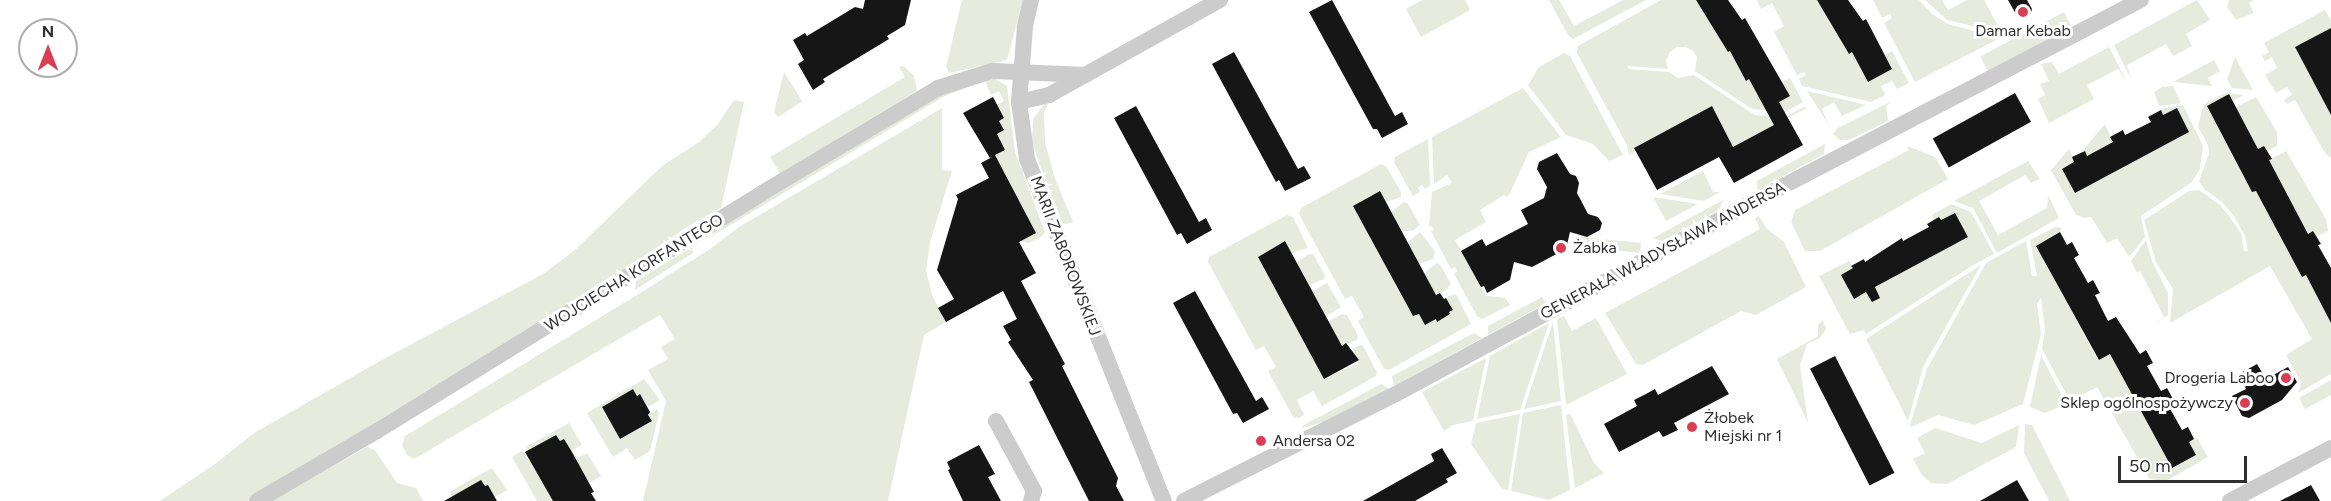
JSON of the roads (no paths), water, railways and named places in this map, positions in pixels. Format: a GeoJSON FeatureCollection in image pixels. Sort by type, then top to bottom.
{"type":"FeatureCollection","features":[{"type":"Feature","properties":{"kind":"street","name":"MARII ZABOROWSKIEJ"},"geometry":{"type":"LineString","coordinates":[[1031,0],[1020,72],[1021,131],[1033,175],[1164,501]]}},
{"type":"Feature","properties":{"kind":"street"},"geometry":{"type":"LineString","coordinates":[[1019,102],[1049,95],[1220,0]]}},
{"type":"Feature","properties":{"kind":"street","name":"GENERAŁA WŁADYSŁAWA ANDERSA"},"geometry":{"type":"LineString","coordinates":[[1184,501],[1385,399],[1764,196],[2142,0]]}},
{"type":"Feature","properties":{"kind":"street","name":"WOJCIECHA KORFANTEGO"},"geometry":{"type":"LineString","coordinates":[[257,501],[387,425],[764,192],[938,88],[986,72],[1086,75]]}},
{"type":"Feature","properties":{"kind":"street"},"geometry":{"type":"LineString","coordinates":[[996,421],[1034,491],[1031,501]]}},
{"type":"Feature","properties":{"kind":"street"},"geometry":{"type":"LineString","coordinates":[[2230,501],[2331,448]]}},
{"type":"Feature","properties":{"kind":"place","name":"Damar Kebab"},"geometry":{"type":"Point","coordinates":[2023,12]}},
{"type":"Feature","properties":{"kind":"place","name":"Żabka"},"geometry":{"type":"Point","coordinates":[1561,248]}},
{"type":"Feature","properties":{"kind":"place","name":"Drogeria Laboo"},"geometry":{"type":"Point","coordinates":[2286,378]}},
{"type":"Feature","properties":{"kind":"place","name":"Sklep ogólnospożywczy"},"geometry":{"type":"Point","coordinates":[2245,403]}},
{"type":"Feature","properties":{"kind":"place","name":"Żłobek Miejski nr 1"},"geometry":{"type":"Point","coordinates":[1692,427]}},
{"type":"Feature","properties":{"kind":"place","name":"Andersa 02"},"geometry":{"type":"Point","coordinates":[1261,441]}}]}
